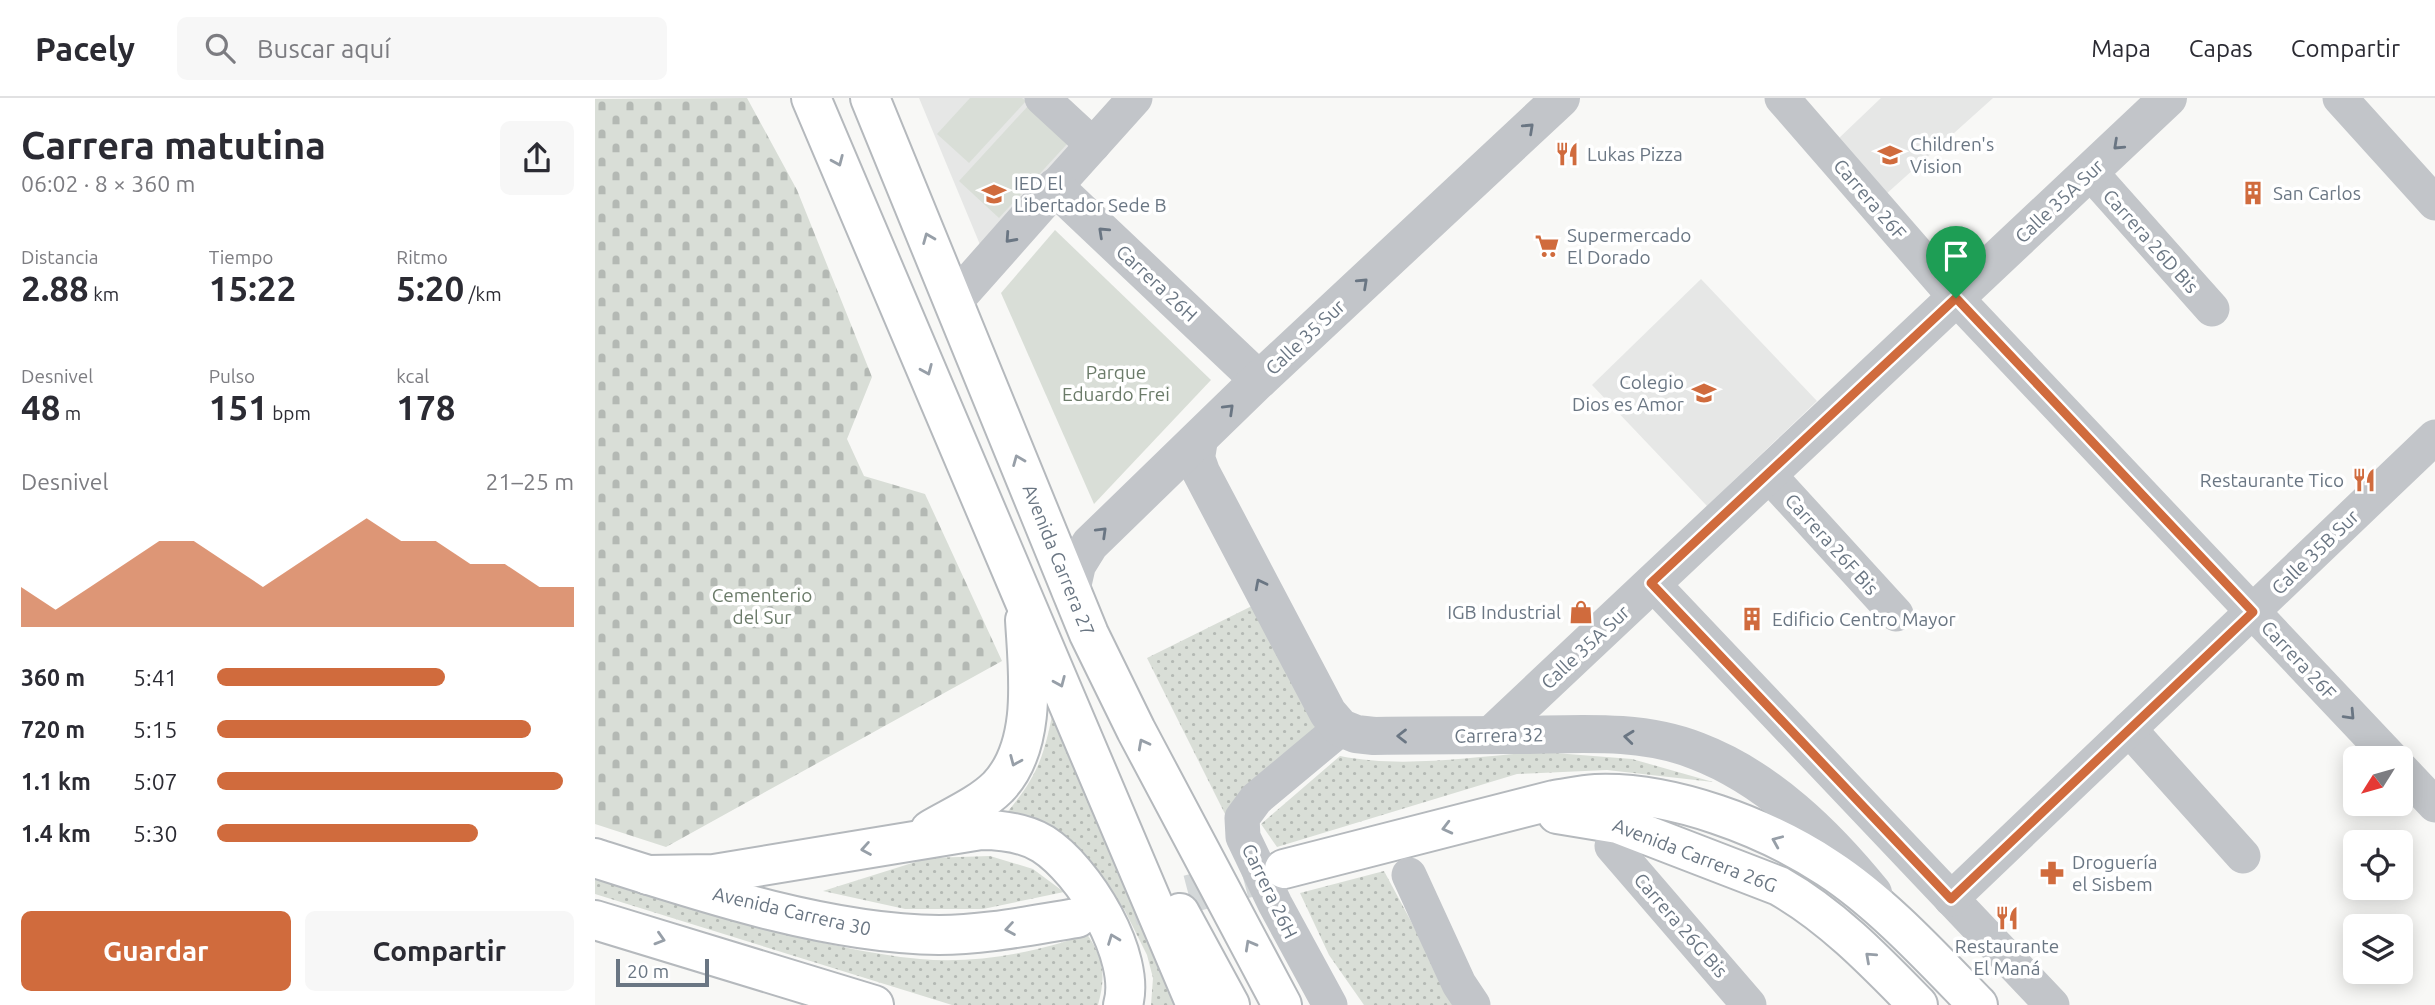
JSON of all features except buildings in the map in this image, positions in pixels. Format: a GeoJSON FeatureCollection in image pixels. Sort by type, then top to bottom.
{"type":"FeatureCollection","features":[{"type":"Feature","properties":{"kind":"main road"},"geometry":{"type":"LineString","coordinates":[[811,98],[1196,1005]]}},
{"type":"Feature","properties":{"kind":"main road","name":"Avenida Carrera 27"},"geometry":{"type":"LineString","coordinates":[[870,98],[1070,591],[1125,709],[1282,1005]]}},
{"type":"Feature","properties":{"kind":"main road"},"geometry":{"type":"LineString","coordinates":[[911,841],[997,789],[1010,773],[1024,734],[1026,713],[1023,597]]}},
{"type":"Feature","properties":{"kind":"main road"},"geometry":{"type":"LineString","coordinates":[[1085,739],[1230,1005]]}},
{"type":"Feature","properties":{"kind":"main road","name":"Avenida Carrera 26G"},"geometry":{"type":"LineString","coordinates":[[1285,869],[1513,811],[1596,794],[1671,802],[1723,817],[1791,847],[1829,868],[1910,938],[1978,1005]]}},
{"type":"Feature","properties":{"kind":"main road","name":"Avenida Carrera 26G"},"geometry":{"type":"LineString","coordinates":[[1513,811],[1577,815],[1618,824],[1780,886],[1800,897],[1875,960],[1918,1005]]}},
{"type":"Feature","properties":{"kind":"main road"},"geometry":{"type":"LineString","coordinates":[[648,875],[715,874],[911,841],[999,830],[1043,844],[1063,861],[1090,893],[1112,934],[1125,971],[1127,993],[1123,1005]]}},
{"type":"Feature","properties":{"kind":"main road","name":"Avenida Carrera 30"},"geometry":{"type":"LineString","coordinates":[[595,858],[648,875],[832,923],[890,933],[941,935],[998,930],[1077,918]]}},
{"type":"Feature","properties":{"kind":"main road"},"geometry":{"type":"LineString","coordinates":[[595,920],[874,1005]]}},
{"type":"Feature","properties":{"kind":"street"},"geometry":{"type":"LineString","coordinates":[[1042,98],[1093,145]]}},
{"type":"Feature","properties":{"kind":"street"},"geometry":{"type":"LineString","coordinates":[[954,301],[1135,98]]}},
{"type":"Feature","properties":{"kind":"street","name":"Calle 35 Sur"},"geometry":{"type":"LineString","coordinates":[[1070,591],[1077,565],[1090,544],[1259,380],[1561,98]]}},
{"type":"Feature","properties":{"kind":"street","name":"Carrera 26F"},"geometry":{"type":"LineString","coordinates":[[1781,98],[1956,298],[2380,746]]}},
{"type":"Feature","properties":{"kind":"street","name":"Calle 35A Sur"},"geometry":{"type":"LineString","coordinates":[[1491,735],[2168,98]]}},
{"type":"Feature","properties":{"kind":"street"},"geometry":{"type":"LineString","coordinates":[[2340,98],[2435,203]]}},
{"type":"Feature","properties":{"kind":"street","name":"Carrera 26D Bis"},"geometry":{"type":"LineString","coordinates":[[2089,172],[2212,309]]}},
{"type":"Feature","properties":{"kind":"street","name":"Carrera 26H"},"geometry":{"type":"LineString","coordinates":[[1055,187],[1259,380]]}},
{"type":"Feature","properties":{"kind":"street","name":"Calle 35B Sur"},"geometry":{"type":"LineString","coordinates":[[1951,899],[2435,437]]}},
{"type":"Feature","properties":{"kind":"street"},"geometry":{"type":"LineString","coordinates":[[1199,439],[1196,458],[1201,472],[1315,690],[1341,728]]}},
{"type":"Feature","properties":{"kind":"street","name":"Carrera 26F Bis"},"geometry":{"type":"LineString","coordinates":[[1768,474],[1896,614]]}},
{"type":"Feature","properties":{"kind":"street"},"geometry":{"type":"LineString","coordinates":[[1651,583],[2052,1005]]}},
{"type":"Feature","properties":{"kind":"street","name":"Carrera 26H"},"geometry":{"type":"LineString","coordinates":[[1330,1005],[1253,859],[1243,837],[1242,818],[1256,799],[1341,728]]}},
{"type":"Feature","properties":{"kind":"street","name":"Carrera 32"},"geometry":{"type":"LineString","coordinates":[[1341,728],[1356,734],[1374,736],[1596,734],[1649,739],[1696,750],[1738,770],[1780,799],[1842,855],[1910,938]]}},
{"type":"Feature","properties":{"kind":"street"},"geometry":{"type":"LineString","coordinates":[[2129,729],[2243,856]]}},
{"type":"Feature","properties":{"kind":"street"},"geometry":{"type":"LineString","coordinates":[[2413,782],[2435,805]]}},
{"type":"Feature","properties":{"kind":"street","name":"Carrera 26G Bis"},"geometry":{"type":"LineString","coordinates":[[1612,846],[1749,1005]]}},
{"type":"Feature","properties":{"kind":"street"},"geometry":{"type":"LineString","coordinates":[[1409,875],[1459,984],[1473,1005]]}},
{"type":"Feature","properties":{"kind":"shaded area","name":"IED El Libertador Sede B"},"geometry":{"type":"Polygon","coordinates":[[[919,98],[1031,98],[1077,141],[981,247],[919,98]]]}},
{"type":"Feature","properties":{"kind":"shaded area","name":"Children's Vision"},"geometry":{"type":"Polygon","coordinates":[[[1881,98],[1993,98],[1885,195],[1837,140],[1881,98]]]}},
{"type":"Feature","properties":{"kind":"shaded area","name":"Colegio Dios es Amor"},"geometry":{"type":"Polygon","coordinates":[[[1701,279],[1817,401],[1707,506],[1592,385],[1701,279]]]}},
{"type":"Feature","properties":{"kind":"green space","name":"Cementerio del Sur"},"geometry":{"type":"Polygon","coordinates":[[[747,98],[797,190],[872,377],[847,439],[864,476],[925,494],[1002,661],[666,847],[595,824],[595,99],[747,98]]]}},
{"type":"Feature","properties":{"kind":"green space"},"geometry":{"type":"Polygon","coordinates":[[[970,98],[1022,98],[1026,101],[969,163],[937,134],[970,98]]]}},
{"type":"Feature","properties":{"kind":"green space"},"geometry":{"type":"Polygon","coordinates":[[[1028,106],[1068,143],[999,218],[959,181],[1028,106]]]}},
{"type":"Feature","properties":{"kind":"green space","name":"Parque Eduardo Frei"},"geometry":{"type":"Polygon","coordinates":[[[1055,230],[1211,380],[1094,504],[1001,293],[1055,230]]]}},
{"type":"Feature","properties":{"kind":"green space"},"geometry":{"type":"Polygon","coordinates":[[[1260,602],[1328,729],[1226,816],[1147,658],[1260,602]]]}},
{"type":"Feature","properties":{"kind":"green space"},"geometry":{"type":"Polygon","coordinates":[[[1056,696],[1183,1005],[1151,1005],[1153,978],[1147,955],[1125,911],[1099,872],[1066,839],[1004,816],[1027,786],[1040,760],[1056,696]]]}},
{"type":"Feature","properties":{"kind":"green space"},"geometry":{"type":"Polygon","coordinates":[[[1542,752],[1632,759],[1713,782],[1607,770],[1517,774],[1277,847],[1261,824],[1340,756],[1415,762],[1542,752]]]}},
{"type":"Feature","properties":{"kind":"green space"},"geometry":{"type":"Polygon","coordinates":[[[990,856],[1033,869],[1064,892],[983,909],[905,909],[823,891],[928,858],[990,856]]]}},
{"type":"Feature","properties":{"kind":"green space"},"geometry":{"type":"Polygon","coordinates":[[[1384,871],[1456,1005],[1364,1005],[1329,955],[1300,893],[1384,871]]]}},
{"type":"Feature","properties":{"kind":"green space"},"geometry":{"type":"Polygon","coordinates":[[[595,878],[798,937],[880,954],[920,959],[962,960],[1005,956],[1047,947],[1087,934],[1102,968],[1101,995],[1098,1005],[952,1005],[595,894],[595,878]]]}},
{"type":"Feature","properties":{"kind":"tunnel"},"geometry":{"type":"LineString","coordinates":[[1077,918],[1166,900],[1284,869]]}},
{"type":"Feature","properties":{"kind":"place","name":"Lukas Pizza"},"geometry":{"type":"Point","coordinates":[1567,154]}},
{"type":"Feature","properties":{"kind":"place","name":"Children's Vision"},"geometry":{"type":"Point","coordinates":[1890,155]}},
{"type":"Feature","properties":{"kind":"place","name":"San Carlos"},"geometry":{"type":"Point","coordinates":[2253,193]}},
{"type":"Feature","properties":{"kind":"place","name":"IED El Libertador Sede B"},"geometry":{"type":"Point","coordinates":[994,194]}},
{"type":"Feature","properties":{"kind":"place","name":"Supermercado El Dorado"},"geometry":{"type":"Point","coordinates":[1547,246]}},
{"type":"Feature","properties":{"kind":"place","name":"Colegio Dios es Amor"},"geometry":{"type":"Point","coordinates":[1704,393]}},
{"type":"Feature","properties":{"kind":"place","name":"Restaurante Tico"},"geometry":{"type":"Point","coordinates":[2364,480]}},
{"type":"Feature","properties":{"kind":"place","name":"IGB Industrial"},"geometry":{"type":"Point","coordinates":[1581,612]}},
{"type":"Feature","properties":{"kind":"place","name":"Edificio Centro Mayor"},"geometry":{"type":"Point","coordinates":[1752,619]}},
{"type":"Feature","properties":{"kind":"place","name":"Droguería el Sisbem"},"geometry":{"type":"Point","coordinates":[2052,873]}},
{"type":"Feature","properties":{"kind":"place","name":"Restaurante El Maná"},"geometry":{"type":"Point","coordinates":[2007,918]}},
{"type":"Feature","properties":{"kind":"route"},"geometry":{"type":"LineString","coordinates":[[1956,298],[2253,612],[1951,899],[1651,583],[1956,298]]}}]}
